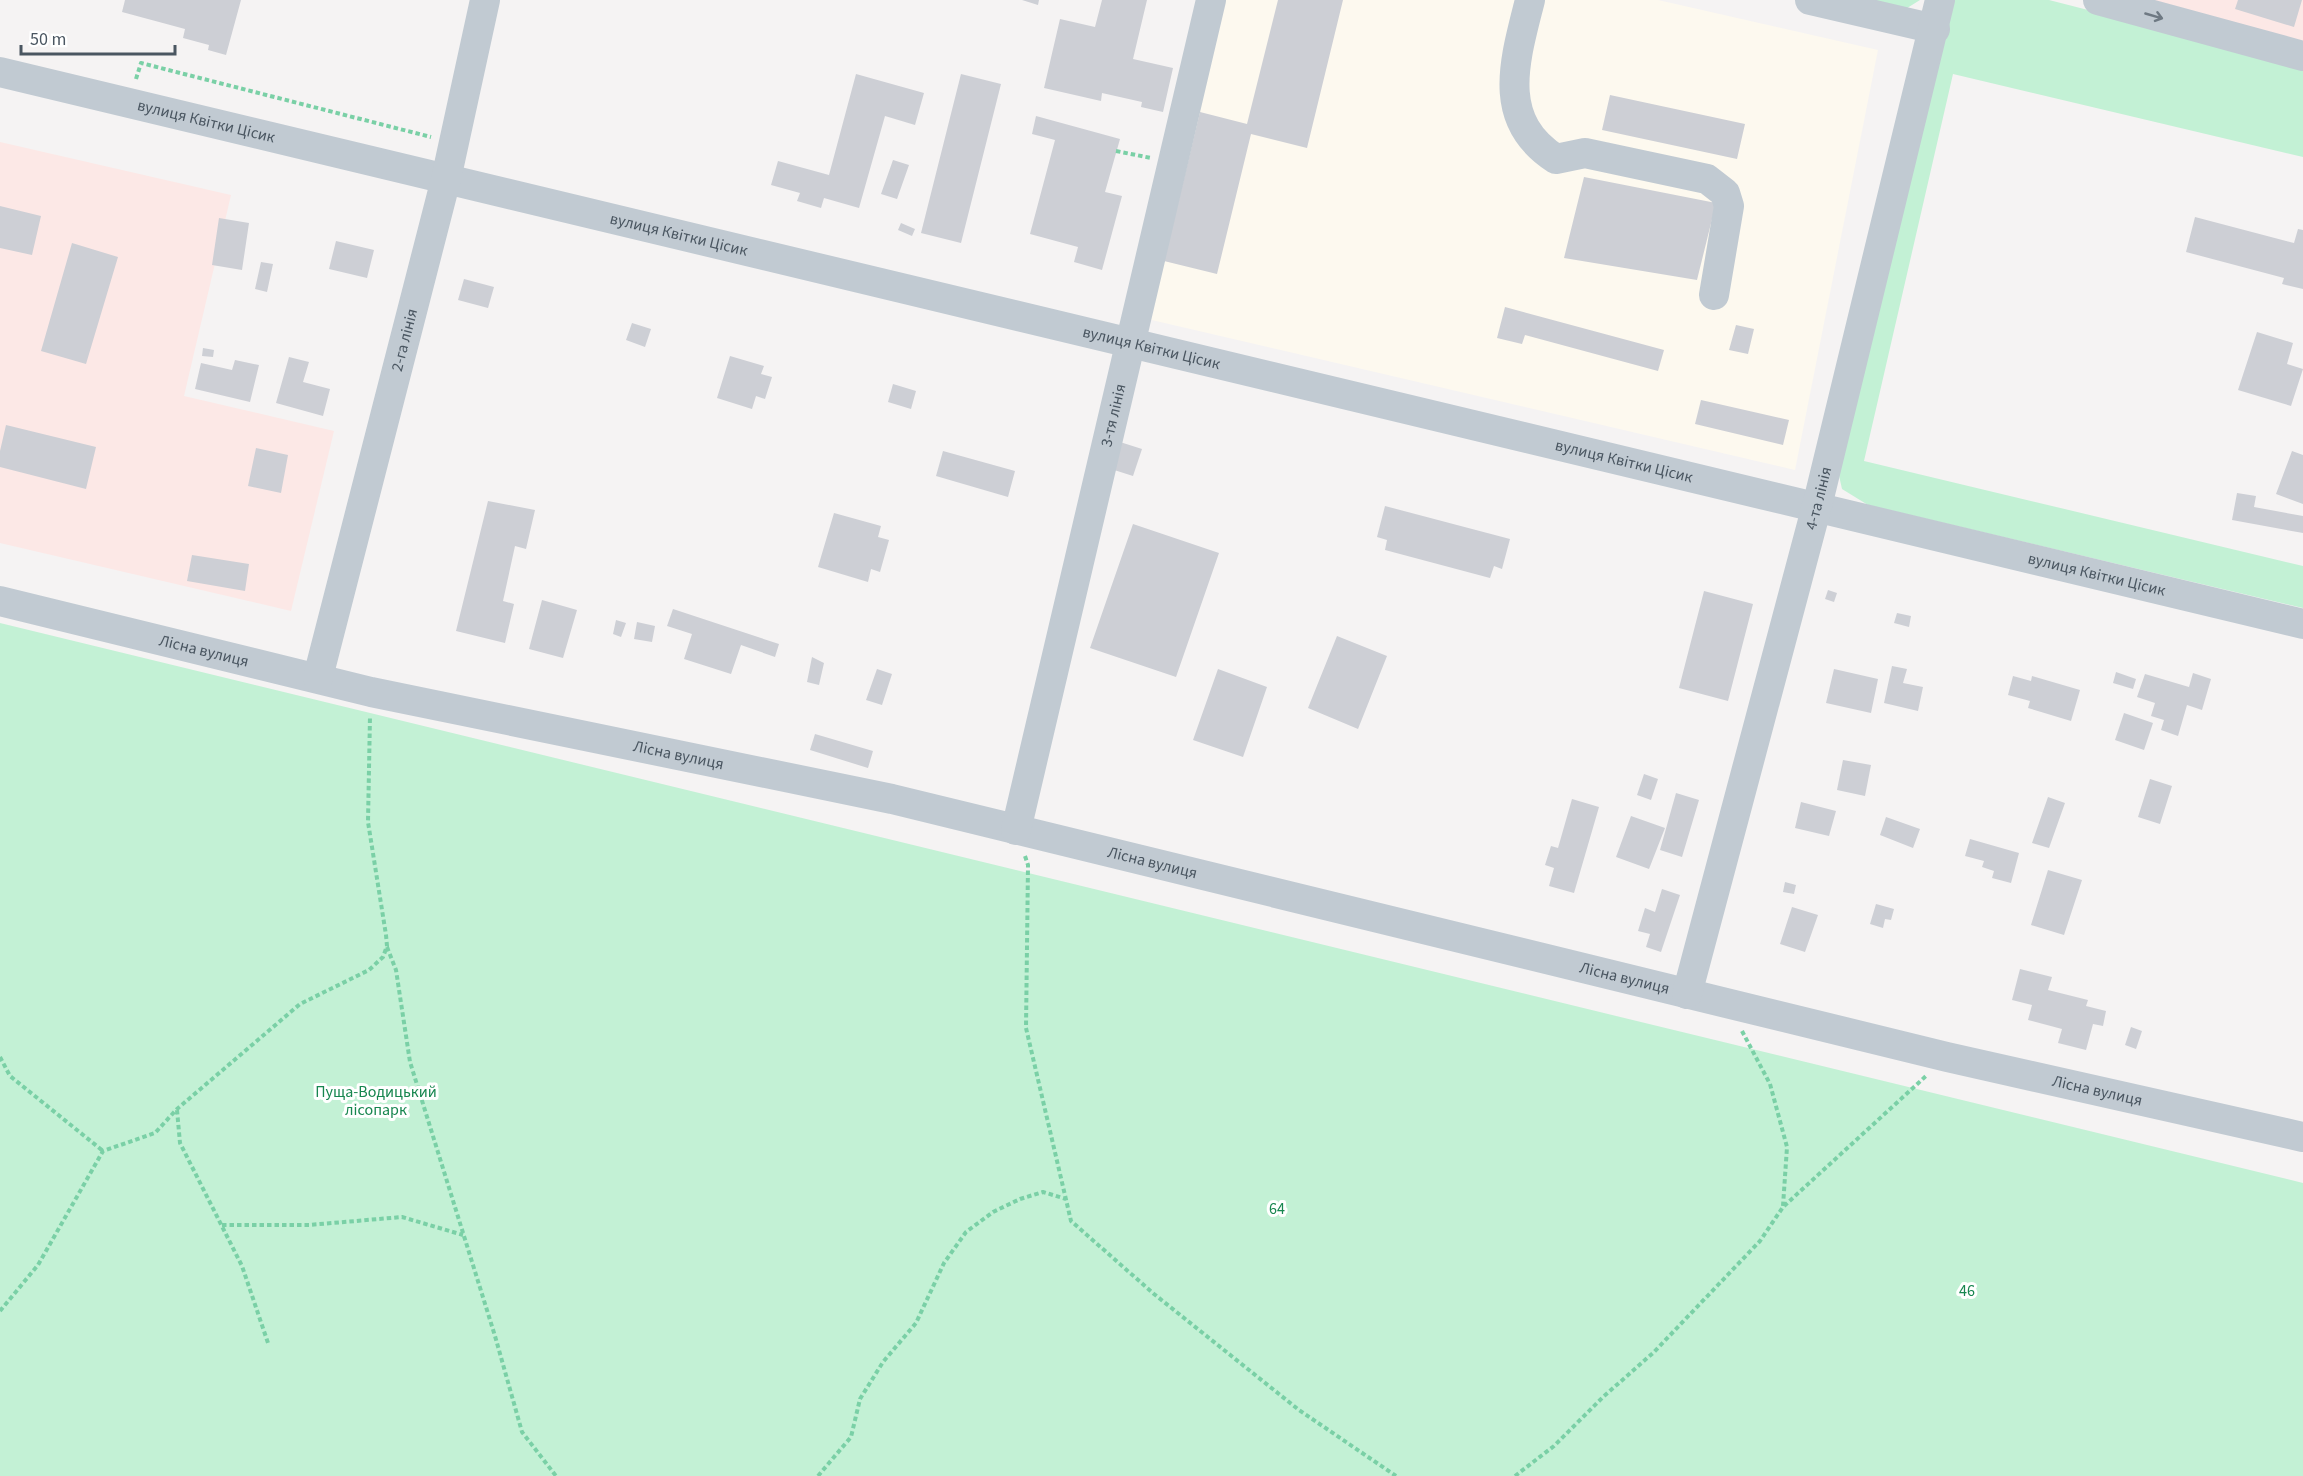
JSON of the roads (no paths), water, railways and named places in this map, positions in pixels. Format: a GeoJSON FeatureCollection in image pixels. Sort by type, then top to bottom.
{"type":"FeatureCollection","features":[{"type":"Feature","properties":{"kind":"street","name":"2-га лінія"},"geometry":{"type":"LineString","coordinates":[[318,677],[446,179],[485,0]]}},
{"type":"Feature","properties":{"kind":"street","name":"3-тя лінія"},"geometry":{"type":"LineString","coordinates":[[1016,830],[1211,0]]}},
{"type":"Feature","properties":{"kind":"street"},"geometry":{"type":"LineString","coordinates":[[1530,0],[1520,40],[1514,88],[1519,122],[1538,148],[1556,159],[1585,153],[1707,179],[1725,194],[1729,206],[1714,295]]}},
{"type":"Feature","properties":{"kind":"street"},"geometry":{"type":"LineString","coordinates":[[1810,0],[1937,14]]}},
{"type":"Feature","properties":{"kind":"street"},"geometry":{"type":"LineString","coordinates":[[2098,0],[2303,56]]}},
{"type":"Feature","properties":{"kind":"street","name":"4-та лінія"},"geometry":{"type":"LineString","coordinates":[[1688,994],[1817,507],[1937,14]]}},
{"type":"Feature","properties":{"kind":"street","name":"вулиця Квітки Цісик"},"geometry":{"type":"LineString","coordinates":[[0,72],[2303,624]]}},
{"type":"Feature","properties":{"kind":"street","name":"Лісна вулиця"},"geometry":{"type":"LineString","coordinates":[[0,601],[318,677],[371,692],[892,799],[1947,1057],[2303,1137]]}},
{"type":"Feature","properties":{"kind":"park label","name":"Пуща-Водицький лісопарк"},"geometry":{"type":"Point","coordinates":[376,1101]}},
{"type":"Feature","properties":{"kind":"park label","name":"64"},"geometry":{"type":"Point","coordinates":[1277,1209]}},
{"type":"Feature","properties":{"kind":"park label","name":"46"},"geometry":{"type":"Point","coordinates":[1967,1291]}}]}
